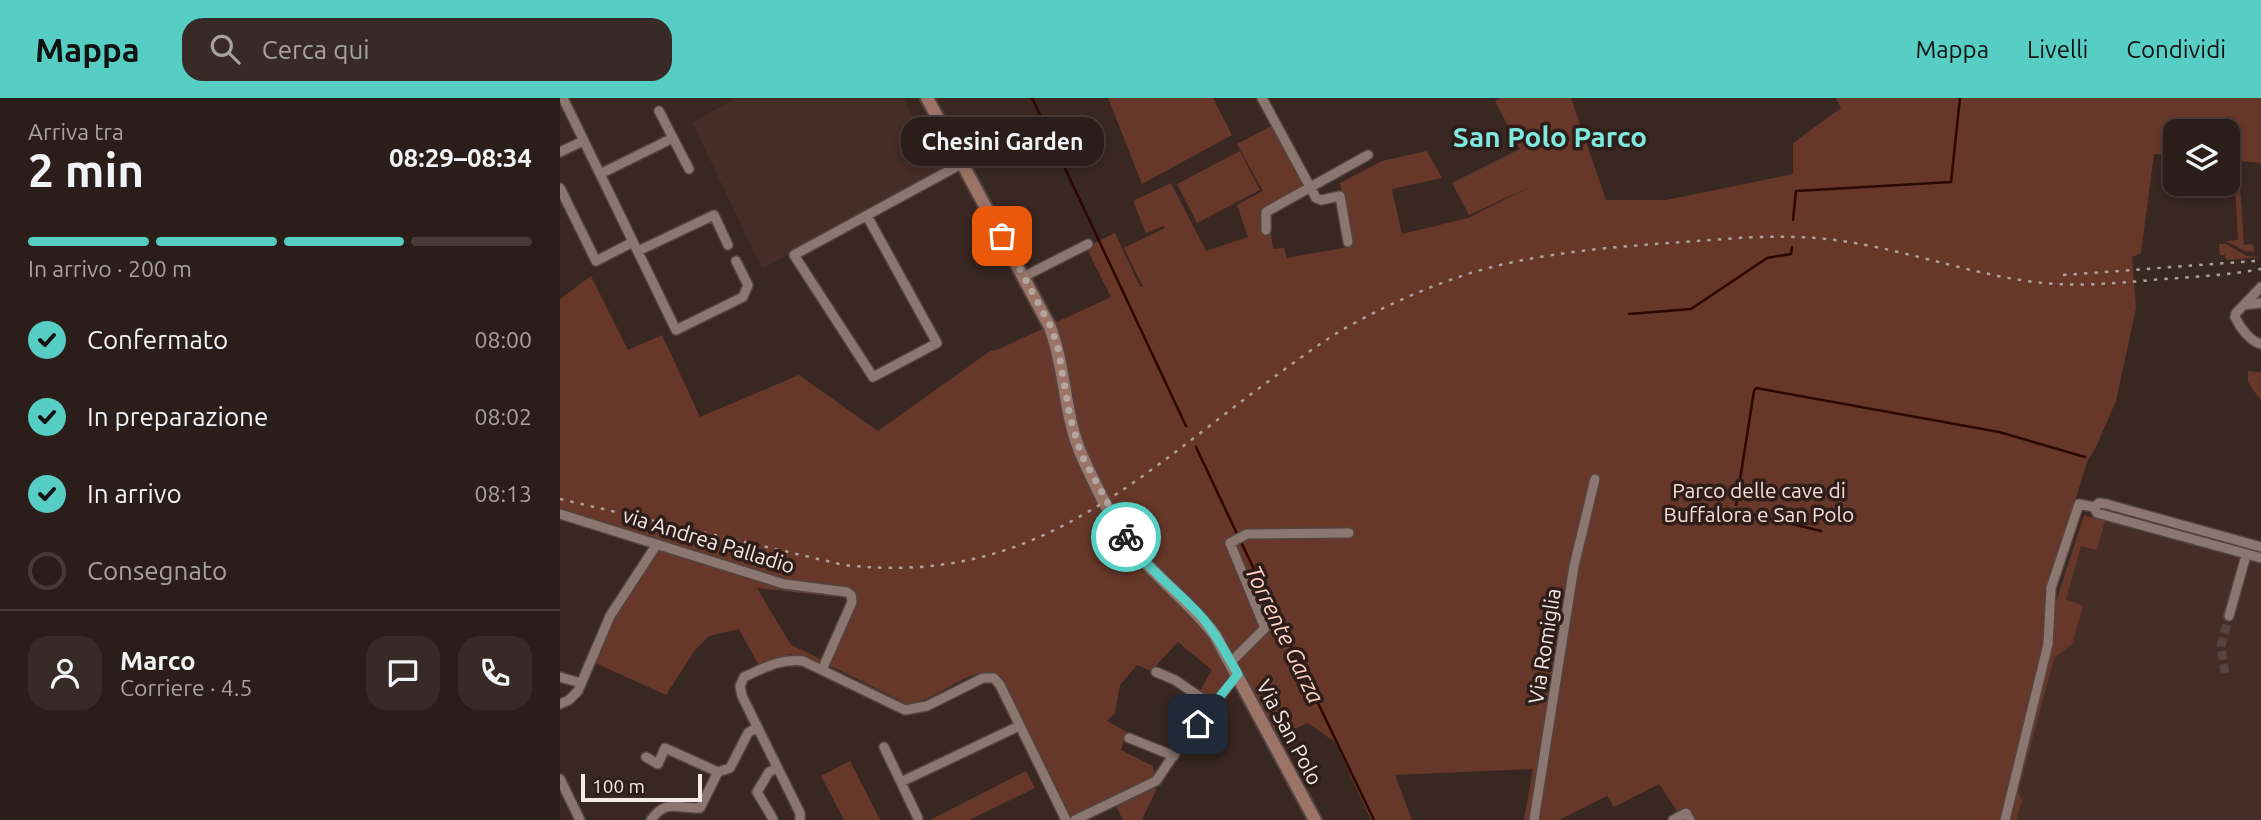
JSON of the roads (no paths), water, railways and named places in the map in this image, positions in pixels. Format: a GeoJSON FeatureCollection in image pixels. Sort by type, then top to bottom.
{"type":"FeatureCollection","features":[{"type":"Feature","properties":{"kind":"main road","name":"Via San Polo"},"geometry":{"type":"LineString","coordinates":[[927,98],[1051,327],[1058,348],[1075,437],[1104,499],[1132,548],[1201,616],[1238,674],[1315,820]]}},
{"type":"Feature","properties":{"kind":"street"},"geometry":{"type":"LineString","coordinates":[[563,98],[676,330],[743,297],[748,285],[736,261]]}},
{"type":"Feature","properties":{"kind":"street"},"geometry":{"type":"LineString","coordinates":[[1262,98],[1316,198],[1321,200],[1340,196],[1348,242]]}},
{"type":"Feature","properties":{"kind":"street"},"geometry":{"type":"LineString","coordinates":[[659,111],[689,169]]}},
{"type":"Feature","properties":{"kind":"street"},"geometry":{"type":"LineString","coordinates":[[600,174],[673,138]]}},
{"type":"Feature","properties":{"kind":"street"},"geometry":{"type":"LineString","coordinates":[[560,152],[583,141]]}},
{"type":"Feature","properties":{"kind":"street"},"geometry":{"type":"LineString","coordinates":[[1266,230],[1266,212],[1368,155]]}},
{"type":"Feature","properties":{"kind":"street"},"geometry":{"type":"LineString","coordinates":[[867,216],[937,342],[873,377],[794,255],[962,163]]}},
{"type":"Feature","properties":{"kind":"street"},"geometry":{"type":"LineString","coordinates":[[560,188],[596,261],[714,215],[728,245]]}},
{"type":"Feature","properties":{"kind":"street"},"geometry":{"type":"LineString","coordinates":[[1023,277],[1088,244]]}},
{"type":"Feature","properties":{"kind":"street"},"geometry":{"type":"LineString","coordinates":[[2261,287],[2236,313],[2236,321],[2255,342],[2261,344]]}},
{"type":"Feature","properties":{"kind":"street"},"geometry":{"type":"LineString","coordinates":[[2244,305],[2261,303]]}},
{"type":"Feature","properties":{"kind":"street","name":"Via Romiglia"},"geometry":{"type":"LineString","coordinates":[[1534,820],[1574,566],[1595,479]]}},
{"type":"Feature","properties":{"kind":"street"},"geometry":{"type":"LineString","coordinates":[[2094,507],[2099,503],[2106,504],[2261,547]]}},
{"type":"Feature","properties":{"kind":"street"},"geometry":{"type":"LineString","coordinates":[[2005,820],[2048,645],[2052,588],[2079,504],[2094,507],[2098,513],[2110,517],[2261,558]]}},
{"type":"Feature","properties":{"kind":"street"},"geometry":{"type":"LineString","coordinates":[[2110,517],[2115,513],[2129,516],[2138,514]]}},
{"type":"Feature","properties":{"kind":"street","name":"via Andrea Palladio"},"geometry":{"type":"LineString","coordinates":[[560,514],[784,583],[847,592],[851,595],[852,602],[822,670]]}},
{"type":"Feature","properties":{"kind":"street"},"geometry":{"type":"LineString","coordinates":[[1231,662],[1265,628],[1230,543],[1247,534],[1349,533]]}},
{"type":"Feature","properties":{"kind":"street"},"geometry":{"type":"LineString","coordinates":[[2203,542],[2206,536],[2212,534]]}},
{"type":"Feature","properties":{"kind":"street","name":"via Andrea Palladio"},"geometry":{"type":"LineString","coordinates":[[560,704],[569,701],[581,683],[610,616],[657,544]]}},
{"type":"Feature","properties":{"kind":"street"},"geometry":{"type":"LineString","coordinates":[[2229,616],[2245,559]]}},
{"type":"Feature","properties":{"kind":"street"},"geometry":{"type":"LineString","coordinates":[[801,818],[742,696],[740,686],[744,677],[782,661],[803,661],[905,709],[927,706],[983,678],[994,678],[1000,685],[1066,820]]}},
{"type":"Feature","properties":{"kind":"street"},"geometry":{"type":"LineString","coordinates":[[1156,672],[1175,680],[1213,706]]}},
{"type":"Feature","properties":{"kind":"street"},"geometry":{"type":"LineString","coordinates":[[1075,820],[1156,781],[1238,674]]}},
{"type":"Feature","properties":{"kind":"street"},"geometry":{"type":"LineString","coordinates":[[560,677],[581,683]]}},
{"type":"Feature","properties":{"kind":"street"},"geometry":{"type":"LineString","coordinates":[[901,782],[1019,726]]}},
{"type":"Feature","properties":{"kind":"street"},"geometry":{"type":"LineString","coordinates":[[646,757],[658,764],[664,748],[718,772],[730,768],[748,733],[757,727]]}},
{"type":"Feature","properties":{"kind":"street"},"geometry":{"type":"LineString","coordinates":[[1129,738],[1174,756]]}},
{"type":"Feature","properties":{"kind":"street"},"geometry":{"type":"LineString","coordinates":[[884,747],[918,818]]}},
{"type":"Feature","properties":{"kind":"street"},"geometry":{"type":"LineString","coordinates":[[773,819],[757,792],[769,772],[777,768]]}},
{"type":"Feature","properties":{"kind":"street"},"geometry":{"type":"LineString","coordinates":[[651,820],[659,811],[674,804],[700,808],[718,772]]}},
{"type":"Feature","properties":{"kind":"street"},"geometry":{"type":"LineString","coordinates":[[560,779],[580,820]]}},
{"type":"Feature","properties":{"kind":"street"},"geometry":{"type":"LineString","coordinates":[[1673,820],[1688,817]]}},
{"type":"Feature","properties":{"kind":"waterway","name":"Torrente Garza"},"geometry":{"type":"LineString","coordinates":[[1032,98],[1186,426]]}},
{"type":"Feature","properties":{"kind":"waterway"},"geometry":{"type":"LineString","coordinates":[[1793,220],[1796,191],[1951,182],[1960,98]]}},
{"type":"Feature","properties":{"kind":"waterway"},"geometry":{"type":"LineString","coordinates":[[1629,314],[1691,309],[1767,258],[1791,254],[1792,247]]}},
{"type":"Feature","properties":{"kind":"waterway"},"geometry":{"type":"LineString","coordinates":[[1736,505],[1756,388],[1999,432],[2085,457]]}},
{"type":"Feature","properties":{"kind":"waterway","name":"Torrente Garza"},"geometry":{"type":"LineString","coordinates":[[1196,447],[1238,536]]}},
{"type":"Feature","properties":{"kind":"waterway"},"geometry":{"type":"LineString","coordinates":[[1739,511],[1821,531]]}},
{"type":"Feature","properties":{"kind":"waterway","name":"Torrente Garza"},"geometry":{"type":"LineString","coordinates":[[1241,542],[1374,820]]}},
{"type":"Feature","properties":{"kind":"tunnel"},"geometry":{"type":"LineString","coordinates":[[2225,673],[2221,646],[2229,616]]}},
{"type":"Feature","properties":{"kind":"railway"},"geometry":{"type":"LineString","coordinates":[[560,499],[844,565],[909,568],[968,560],[1021,544],[1071,522],[1165,460],[1291,364],[1342,330],[1424,290],[1500,265],[1604,248],[1782,237],[1865,245],[2004,277],[2044,283],[2112,283],[2212,276],[2261,269]]}},
{"type":"Feature","properties":{"kind":"railway"},"geometry":{"type":"LineString","coordinates":[[2063,275],[2255,261]]}},
{"type":"Feature","properties":{"kind":"place","name":"Chesini Garden"},"geometry":{"type":"Point","coordinates":[1002,236]}},
{"type":"Feature","properties":{"kind":"district","name":"San Polo Parco"},"geometry":{"type":"Point","coordinates":[1550,136]}},
{"type":"Feature","properties":{"kind":"park label","name":"Parco delle cave di Buffalora e San Polo"},"geometry":{"type":"Point","coordinates":[1759,502]}}]}
